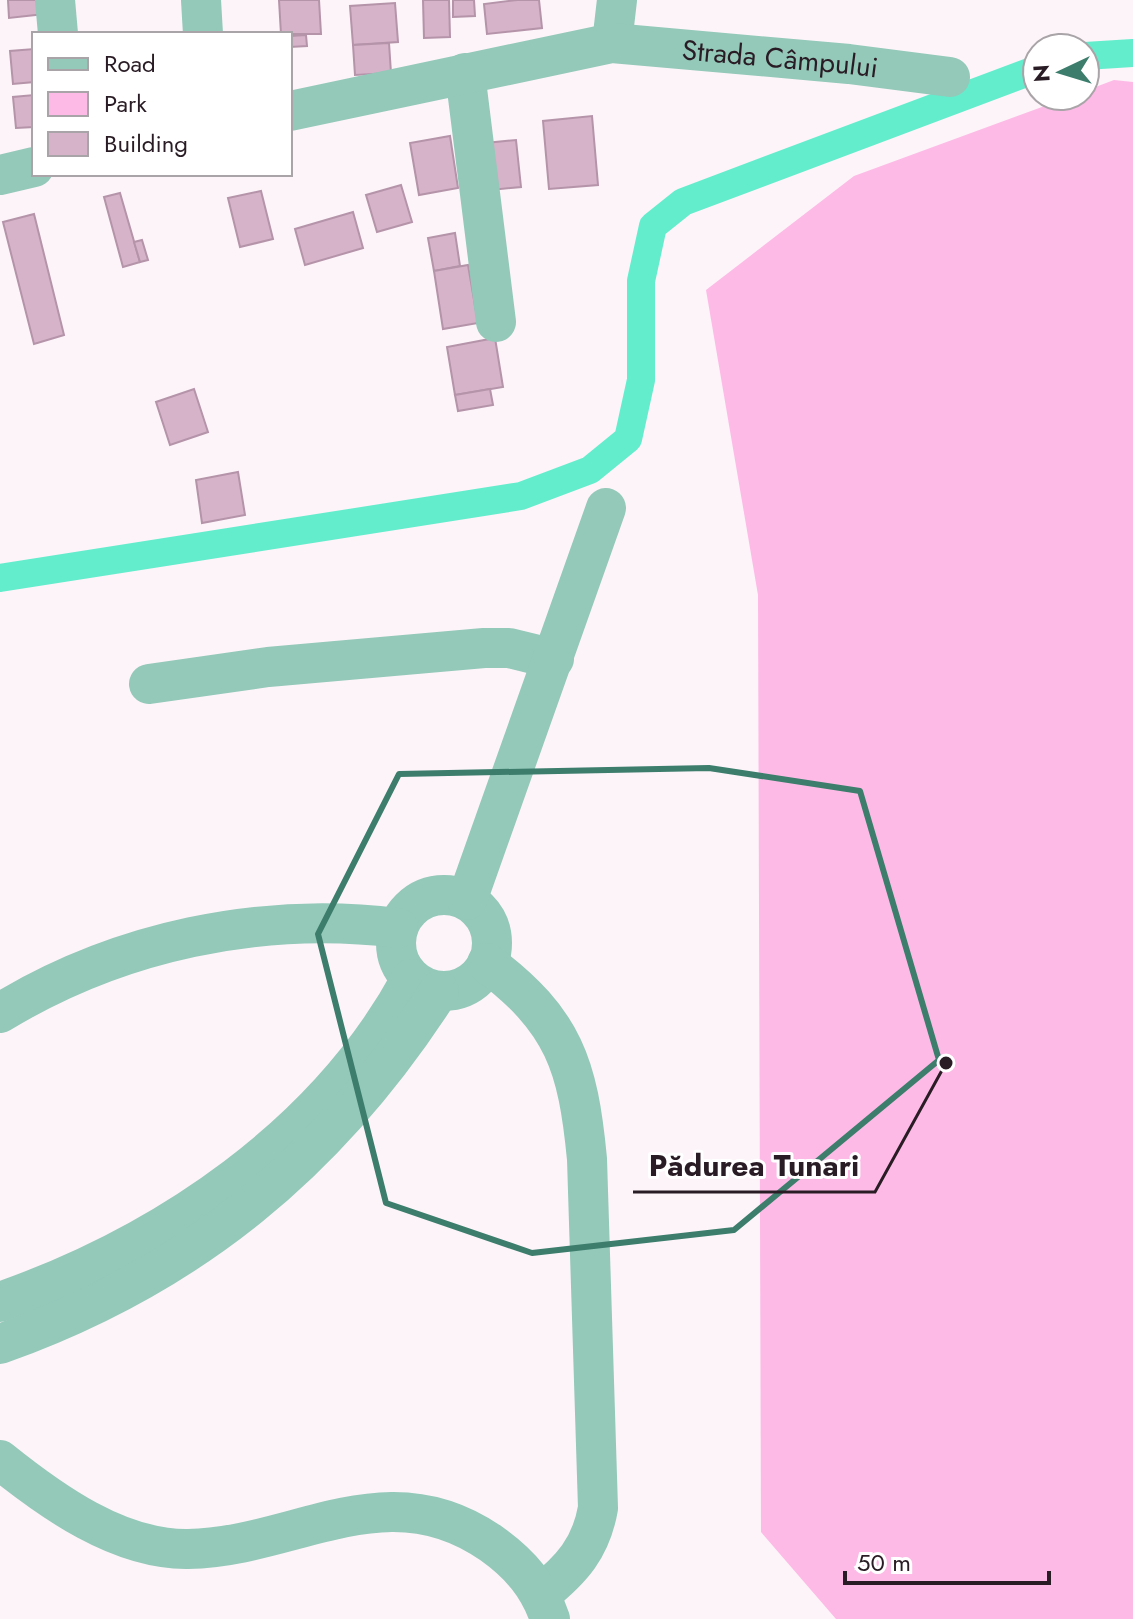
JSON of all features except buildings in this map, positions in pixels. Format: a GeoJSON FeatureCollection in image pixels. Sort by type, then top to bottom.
{"type":"FeatureCollection","features":[{"type":"Feature","properties":{"kind":"street"},"geometry":{"type":"LineString","coordinates":[[55,0],[58,32]]}},
{"type":"Feature","properties":{"kind":"street"},"geometry":{"type":"LineString","coordinates":[[201,0],[203,32]]}},
{"type":"Feature","properties":{"kind":"street"},"geometry":{"type":"LineString","coordinates":[[612,43],[617,0]]}},
{"type":"Feature","properties":{"kind":"street","name":"Strada Câmpului"},"geometry":{"type":"LineString","coordinates":[[292,111],[612,43],[849,64],[950,77]]}},
{"type":"Feature","properties":{"kind":"street"},"geometry":{"type":"LineString","coordinates":[[465,73],[496,322]]}},
{"type":"Feature","properties":{"kind":"street"},"geometry":{"type":"LineString","coordinates":[[0,175],[32,167]]}},
{"type":"Feature","properties":{"kind":"street"},"geometry":{"type":"LineString","coordinates":[[467,900],[606,508]]}},
{"type":"Feature","properties":{"kind":"street"},"geometry":{"type":"LineString","coordinates":[[149,684],[268,667],[484,648],[509,648],[554,659]]}},
{"type":"Feature","properties":{"kind":"street"},"geometry":{"type":"LineString","coordinates":[[0,1302],[127,1249],[213,1196],[309,1111],[425,985],[467,985],[487,963],[491,950],[487,921],[467,900],[452,895],[422,899],[409,908],[398,928],[396,952],[425,985]]}},
{"type":"Feature","properties":{"kind":"street"},"geometry":{"type":"LineString","coordinates":[[0,1013],[100,962],[177,940],[312,924],[398,928]]}},
{"type":"Feature","properties":{"kind":"street"},"geometry":{"type":"LineString","coordinates":[[0,1460],[61,1504],[105,1529],[154,1545],[187,1549],[225,1545],[352,1514],[383,1511],[399,1510],[444,1518],[480,1536],[514,1560],[545,1606],[586,1548],[598,1508],[583,1111],[562,1043],[533,1000],[487,963]]}},
{"type":"Feature","properties":{"kind":"street"},"geometry":{"type":"LineString","coordinates":[[0,1344],[143,1280],[266,1194],[344,1119],[404,1044],[425,985]]}},
{"type":"Feature","properties":{"kind":"highlighted area"},"geometry":{"type":"Polygon","coordinates":[[[709,768],[860,791],[939,1060],[734,1230],[532,1253],[386,1203],[318,934],[399,774],[709,768]]]}},
{"type":"Feature","properties":{"kind":"green space"},"geometry":{"type":"Polygon","coordinates":[[[1114,80],[1133,82],[1133,1619],[836,1619],[761,1532],[758,595],[706,290],[854,176],[1028,112],[1101,112],[1101,85],[1114,80]]]}},
{"type":"Feature","properties":{"kind":"waterway"},"geometry":{"type":"LineString","coordinates":[[1101,55],[1133,53]]}},
{"type":"Feature","properties":{"kind":"waterway"},"geometry":{"type":"LineString","coordinates":[[0,578],[521,496],[590,470],[628,439],[641,380],[641,281],[653,226],[683,202],[1021,75]]}},
{"type":"Feature","properties":{"kind":"place","name":"Pădurea Tunari"},"geometry":{"type":"Point","coordinates":[946,1063]}}]}
